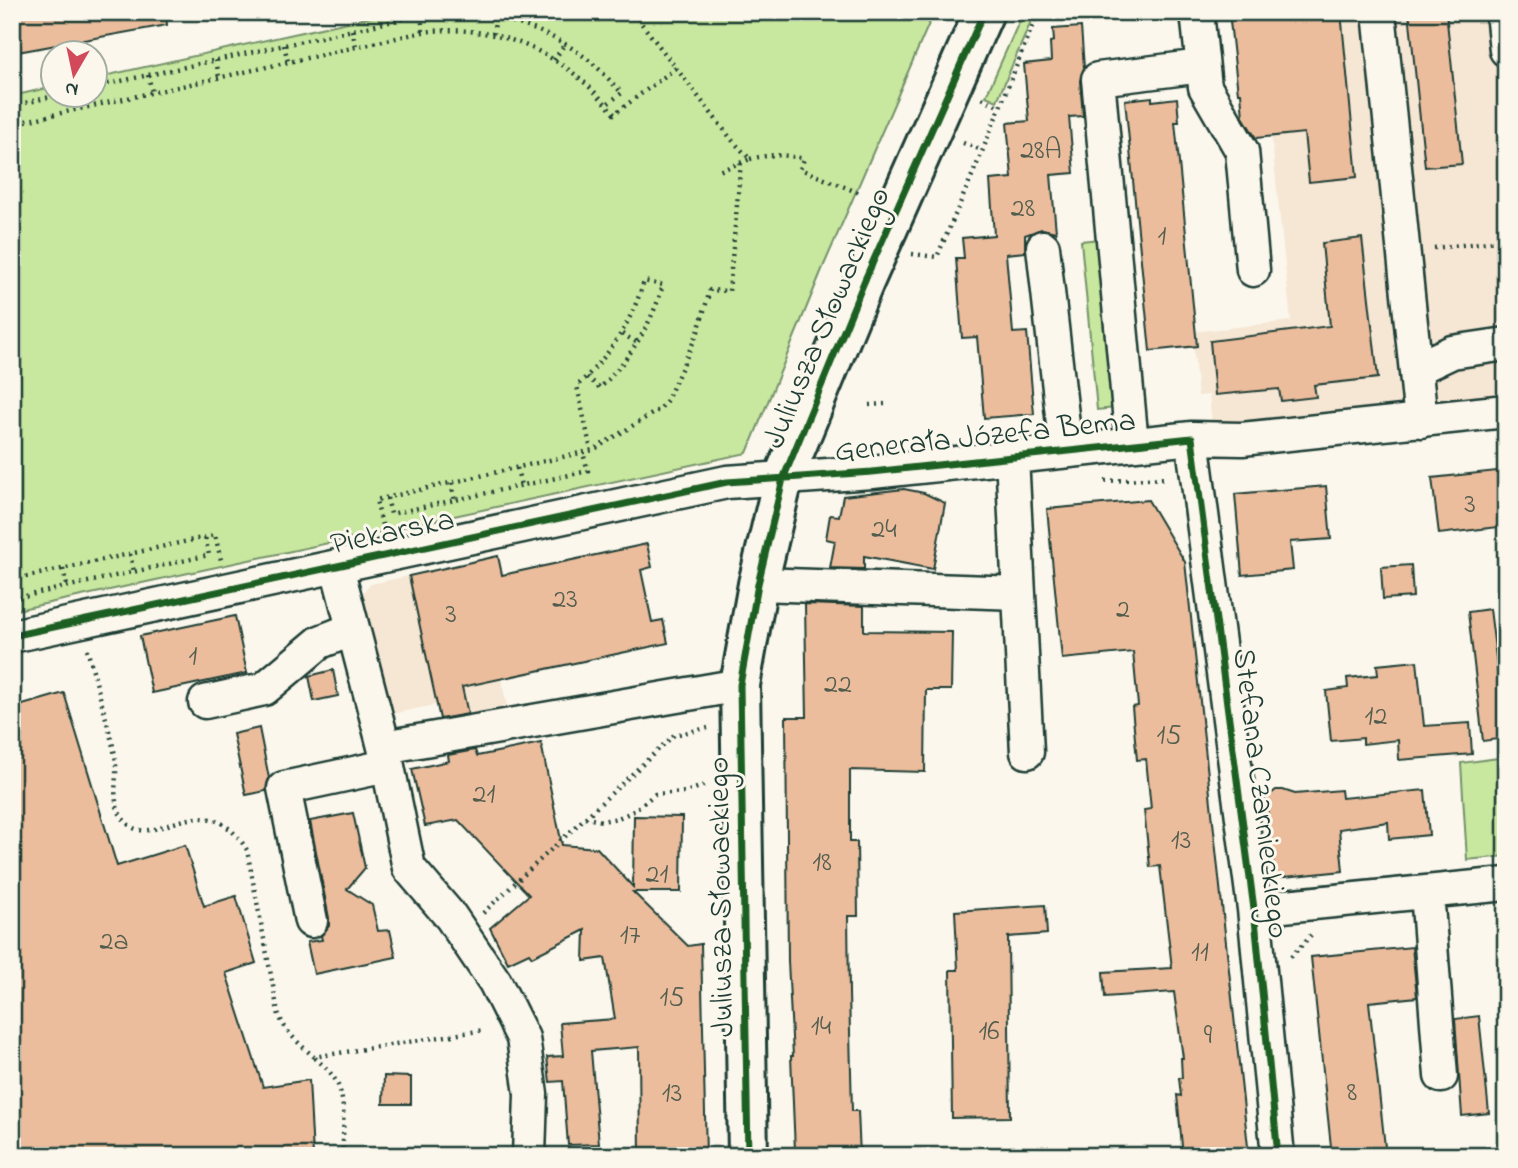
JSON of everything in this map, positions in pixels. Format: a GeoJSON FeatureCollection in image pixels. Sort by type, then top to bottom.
{"type":"FeatureCollection","features":[{"type":"Feature","properties":{"kind":"main road","name":"Juliusza Słowackiego"},"geometry":{"type":"LineString","coordinates":[[748,1156],[740,685],[758,584],[783,479],[864,282],[984,12]]}},
{"type":"Feature","properties":{"kind":"street"},"geometry":{"type":"LineString","coordinates":[[1196,12],[1205,87],[1242,151],[1253,270]]}},
{"type":"Feature","properties":{"kind":"street"},"geometry":{"type":"LineString","coordinates":[[1379,12],[1421,421]]}},
{"type":"Feature","properties":{"kind":"street"},"geometry":{"type":"LineString","coordinates":[[1502,12],[1506,50]]}},
{"type":"Feature","properties":{"kind":"street"},"geometry":{"type":"LineString","coordinates":[[1132,444],[1098,79],[1202,66]]}},
{"type":"Feature","properties":{"kind":"street"},"geometry":{"type":"LineString","coordinates":[[1043,247],[1066,451]]}},
{"type":"Feature","properties":{"kind":"street"},"geometry":{"type":"LineString","coordinates":[[1416,369],[1452,352],[1506,344]]}},
{"type":"Feature","properties":{"kind":"street","name":"Generała Józefa Bema"},"geometry":{"type":"LineString","coordinates":[[783,479],[1192,438],[1242,439],[1506,411]]}},
{"type":"Feature","properties":{"kind":"street","name":"Stefana Czarnieckiego"},"geometry":{"type":"LineString","coordinates":[[1192,438],[1254,909],[1278,1156]]}},
{"type":"Feature","properties":{"kind":"street"},"geometry":{"type":"LineString","coordinates":[[1012,456],[1027,752]]}},
{"type":"Feature","properties":{"kind":"street","name":"Piekarska"},"geometry":{"type":"LineString","coordinates":[[12,636],[727,482],[783,479]]}},
{"type":"Feature","properties":{"kind":"street"},"geometry":{"type":"LineString","coordinates":[[337,567],[386,756],[409,867],[461,933],[495,982],[523,1038],[531,1094],[529,1156]]}},
{"type":"Feature","properties":{"kind":"street"},"geometry":{"type":"LineString","coordinates":[[758,584],[1019,593]]}},
{"type":"Feature","properties":{"kind":"street"},"geometry":{"type":"LineString","coordinates":[[205,702],[264,689],[320,642],[353,629]]}},
{"type":"Feature","properties":{"kind":"street"},"geometry":{"type":"LineString","coordinates":[[312,921],[284,788],[386,756],[740,685]]}},
{"type":"Feature","properties":{"kind":"street"},"geometry":{"type":"LineString","coordinates":[[1254,909],[1506,884]]}},
{"type":"Feature","properties":{"kind":"street"},"geometry":{"type":"LineString","coordinates":[[1427,892],[1441,1076]]}},
{"type":"Feature","properties":{"kind":"path"},"geometry":{"type":"LineString","coordinates":[[108,84],[422,15],[456,12]]}},
{"type":"Feature","properties":{"kind":"path"},"geometry":{"type":"LineString","coordinates":[[465,12],[531,28],[590,61],[622,93],[607,104]]}},
{"type":"Feature","properties":{"kind":"path"},"geometry":{"type":"LineString","coordinates":[[911,254],[937,257],[1037,15],[1025,12]]}},
{"type":"Feature","properties":{"kind":"path"},"geometry":{"type":"LineString","coordinates":[[422,15],[424,32]]}},
{"type":"Feature","properties":{"kind":"path"},"geometry":{"type":"LineString","coordinates":[[493,34],[496,18]]}},
{"type":"Feature","properties":{"kind":"path"},"geometry":{"type":"LineString","coordinates":[[638,19],[732,140],[750,159]]}},
{"type":"Feature","properties":{"kind":"path"},"geometry":{"type":"LineString","coordinates":[[352,30],[356,47]]}},
{"type":"Feature","properties":{"kind":"path"},"geometry":{"type":"LineString","coordinates":[[108,102],[424,32],[455,30],[493,34],[526,44],[578,75],[614,114],[676,68]]}},
{"type":"Feature","properties":{"kind":"path"},"geometry":{"type":"LineString","coordinates":[[284,45],[288,62]]}},
{"type":"Feature","properties":{"kind":"path"},"geometry":{"type":"LineString","coordinates":[[554,60],[564,45]]}},
{"type":"Feature","properties":{"kind":"path"},"geometry":{"type":"LineString","coordinates":[[216,60],[219,77]]}},
{"type":"Feature","properties":{"kind":"path"},"geometry":{"type":"LineString","coordinates":[[148,75],[152,92]]}},
{"type":"Feature","properties":{"kind":"path"},"geometry":{"type":"LineString","coordinates":[[978,97],[1000,107]]}},
{"type":"Feature","properties":{"kind":"path"},"geometry":{"type":"LineString","coordinates":[[38,100],[12,106],[14,123],[82,108]]}},
{"type":"Feature","properties":{"kind":"path"},"geometry":{"type":"LineString","coordinates":[[959,141],[982,150]]}},
{"type":"Feature","properties":{"kind":"path"},"geometry":{"type":"LineString","coordinates":[[719,171],[750,159],[786,155],[804,159],[800,169],[862,194]]}},
{"type":"Feature","properties":{"kind":"path"},"geometry":{"type":"LineString","coordinates":[[379,513],[376,500],[583,453],[660,409],[667,400],[698,332],[710,290],[729,291],[741,162]]}},
{"type":"Feature","properties":{"kind":"path"},"geometry":{"type":"LineString","coordinates":[[1432,234],[1434,248],[1506,240]]}},
{"type":"Feature","properties":{"kind":"path"},"geometry":{"type":"LineString","coordinates":[[587,377],[600,388],[618,371],[638,343],[656,308],[663,285],[644,281],[622,334],[577,386],[591,450]]}},
{"type":"Feature","properties":{"kind":"path"},"geometry":{"type":"LineString","coordinates":[[622,334],[638,343]]}},
{"type":"Feature","properties":{"kind":"path"},"geometry":{"type":"LineString","coordinates":[[869,405],[885,404]]}},
{"type":"Feature","properties":{"kind":"path"},"geometry":{"type":"LineString","coordinates":[[387,498],[391,514],[588,471],[583,453]]}},
{"type":"Feature","properties":{"kind":"path"},"geometry":{"type":"LineString","coordinates":[[517,468],[521,486]]}},
{"type":"Feature","properties":{"kind":"path"},"geometry":{"type":"LineString","coordinates":[[1104,481],[1168,478]]}},
{"type":"Feature","properties":{"kind":"path"},"geometry":{"type":"LineString","coordinates":[[451,483],[455,500]]}},
{"type":"Feature","properties":{"kind":"path"},"geometry":{"type":"LineString","coordinates":[[12,580],[215,535],[220,553]]}},
{"type":"Feature","properties":{"kind":"path"},"geometry":{"type":"LineString","coordinates":[[12,599],[209,555],[205,537]]}},
{"type":"Feature","properties":{"kind":"path"},"geometry":{"type":"LineString","coordinates":[[130,554],[134,572]]}},
{"type":"Feature","properties":{"kind":"path"},"geometry":{"type":"LineString","coordinates":[[63,569],[67,586]]}},
{"type":"Feature","properties":{"kind":"path"},"geometry":{"type":"LineString","coordinates":[[80,622],[114,752],[115,798],[123,820],[138,830],[150,830],[161,829],[194,817],[212,819],[226,825],[239,836],[247,850],[278,1012],[282,1024],[291,1036],[330,1072],[338,1084],[343,1156]]}},
{"type":"Feature","properties":{"kind":"path"},"geometry":{"type":"LineString","coordinates":[[461,933],[674,735],[709,728]]}},
{"type":"Feature","properties":{"kind":"path"},"geometry":{"type":"LineString","coordinates":[[585,818],[602,821],[618,818],[632,812],[655,794],[686,792],[709,784]]}},
{"type":"Feature","properties":{"kind":"path"},"geometry":{"type":"LineString","coordinates":[[1288,959],[1312,933]]}},
{"type":"Feature","properties":{"kind":"path"},"geometry":{"type":"LineString","coordinates":[[314,1057],[516,1025]]}},
{"type":"Feature","properties":{"kind":"shaded area"},"geometry":{"type":"Polygon","coordinates":[[[1258,12],[1506,12],[1506,426],[1216,458],[1209,395],[1198,396],[1192,332],[1291,321],[1258,12]]]}},
{"type":"Feature","properties":{"kind":"shaded area"},"geometry":{"type":"Polygon","coordinates":[[[475,562],[507,706],[468,714],[464,699],[391,714],[361,595],[371,584],[475,562]]]}},
{"type":"Feature","properties":{"kind":"green space"},"geometry":{"type":"Polygon","coordinates":[[[393,12],[934,12],[821,272],[747,453],[12,611],[12,96],[38,90],[38,108],[108,108],[108,75],[393,12]]]}},
{"type":"Feature","properties":{"kind":"green space"},"geometry":{"type":"Polygon","coordinates":[[[1022,15],[1032,19],[997,101],[986,96],[1022,15]]]}},
{"type":"Feature","properties":{"kind":"green space"},"geometry":{"type":"Polygon","coordinates":[[[1100,239],[1124,407],[1097,410],[1081,241],[1100,239]]]}},
{"type":"Feature","properties":{"kind":"green space"},"geometry":{"type":"Polygon","coordinates":[[[1506,757],[1506,856],[1467,860],[1461,763],[1506,757]]]}},
{"type":"Feature","properties":{"kind":"building"},"geometry":{"type":"Polygon","coordinates":[[[12,12],[166,12],[167,25],[95,38],[38,38],[38,48],[12,53],[12,12]]]}},
{"type":"Feature","properties":{"kind":"building"},"geometry":{"type":"Polygon","coordinates":[[[1229,12],[1341,12],[1357,177],[1309,182],[1304,133],[1256,138],[1243,117],[1229,12]]]}},
{"type":"Feature","properties":{"kind":"building"},"geometry":{"type":"Polygon","coordinates":[[[1409,12],[1446,12],[1462,164],[1425,167],[1409,12]]]}},
{"type":"Feature","properties":{"kind":"building"},"geometry":{"type":"Polygon","coordinates":[[[1081,27],[1084,68],[1080,81],[1083,116],[1069,117],[1074,173],[1051,175],[1056,232],[1042,229],[1025,235],[1025,252],[1006,254],[1013,333],[1027,332],[1034,414],[984,418],[977,337],[962,338],[956,258],[964,258],[962,238],[994,235],[990,180],[1012,178],[1007,123],[1029,121],[1024,64],[1051,61],[1050,42],[1054,41],[1053,29],[1081,27]]]}},
{"type":"Feature","properties":{"kind":"building"},"geometry":{"type":"Polygon","coordinates":[[[1152,97],[1152,101],[1177,98],[1179,122],[1175,122],[1197,346],[1150,351],[1125,100],[1152,97]]]}},
{"type":"Feature","properties":{"kind":"building"},"geometry":{"type":"Polygon","coordinates":[[[1362,238],[1378,378],[1314,385],[1316,397],[1281,401],[1279,389],[1215,395],[1210,341],[1330,326],[1322,243],[1362,238]]]}},
{"type":"Feature","properties":{"kind":"building"},"geometry":{"type":"Polygon","coordinates":[[[1506,470],[1506,526],[1439,534],[1432,478],[1506,470]]]}},
{"type":"Feature","properties":{"kind":"building"},"geometry":{"type":"Polygon","coordinates":[[[1326,486],[1331,539],[1290,542],[1293,570],[1242,575],[1235,494],[1326,486]]]}},
{"type":"Feature","properties":{"kind":"building"},"geometry":{"type":"Polygon","coordinates":[[[904,489],[924,493],[945,503],[933,569],[864,556],[864,569],[830,568],[835,541],[826,539],[830,515],[839,516],[843,496],[904,489]]]}},
{"type":"Feature","properties":{"kind":"building"},"geometry":{"type":"Polygon","coordinates":[[[1148,500],[1185,562],[1249,1156],[1183,1156],[1177,1095],[1181,1096],[1179,1078],[1182,1078],[1183,1058],[1174,992],[1105,997],[1103,972],[1172,968],[1160,866],[1150,867],[1144,810],[1151,809],[1146,759],[1137,760],[1132,707],[1138,706],[1133,652],[1062,659],[1047,509],[1148,500]]]}},
{"type":"Feature","properties":{"kind":"building"},"geometry":{"type":"Polygon","coordinates":[[[647,544],[652,567],[641,570],[652,622],[663,620],[668,643],[462,687],[468,714],[440,719],[409,576],[498,556],[502,575],[647,544]]]}},
{"type":"Feature","properties":{"kind":"building"},"geometry":{"type":"Polygon","coordinates":[[[1411,565],[1413,597],[1383,599],[1381,567],[1411,565]]]}},
{"type":"Feature","properties":{"kind":"building"},"geometry":{"type":"Polygon","coordinates":[[[805,604],[864,606],[864,631],[952,632],[951,690],[926,690],[925,772],[850,770],[850,842],[857,842],[858,916],[848,916],[852,1111],[858,1111],[860,1156],[796,1156],[795,1151],[788,961],[786,717],[807,717],[805,604]]]}},
{"type":"Feature","properties":{"kind":"building"},"geometry":{"type":"Polygon","coordinates":[[[1490,609],[1506,738],[1483,741],[1468,612],[1490,609]]]}},
{"type":"Feature","properties":{"kind":"building"},"geometry":{"type":"Polygon","coordinates":[[[235,616],[247,673],[152,693],[140,636],[235,616]]]}},
{"type":"Feature","properties":{"kind":"building"},"geometry":{"type":"Polygon","coordinates":[[[1417,661],[1424,726],[1470,723],[1472,754],[1399,760],[1398,740],[1363,744],[1363,738],[1331,741],[1326,691],[1348,688],[1347,678],[1378,675],[1377,665],[1417,661]]]}},
{"type":"Feature","properties":{"kind":"building"},"geometry":{"type":"Polygon","coordinates":[[[333,670],[338,696],[314,701],[309,676],[333,670]]]}},
{"type":"Feature","properties":{"kind":"building"},"geometry":{"type":"Polygon","coordinates":[[[64,693],[117,866],[185,845],[204,906],[236,896],[256,963],[226,973],[263,1087],[309,1080],[313,1156],[12,1156],[12,708],[64,693]]]}},
{"type":"Feature","properties":{"kind":"building"},"geometry":{"type":"Polygon","coordinates":[[[259,728],[269,778],[266,791],[246,795],[233,734],[259,728]]]}},
{"type":"Feature","properties":{"kind":"building"},"geometry":{"type":"Polygon","coordinates":[[[541,743],[562,845],[597,848],[633,887],[634,816],[682,817],[681,892],[633,892],[688,946],[701,944],[706,1156],[640,1156],[639,1047],[591,1051],[599,1144],[568,1145],[563,1081],[550,1082],[547,1057],[563,1056],[560,1023],[615,1019],[605,958],[584,961],[585,930],[532,957],[529,953],[508,963],[490,928],[529,895],[458,820],[425,826],[412,769],[449,761],[448,755],[475,750],[477,756],[541,743]]]}},
{"type":"Feature","properties":{"kind":"building"},"geometry":{"type":"Polygon","coordinates":[[[1276,790],[1295,794],[1341,790],[1342,798],[1425,790],[1429,835],[1389,839],[1388,822],[1339,829],[1343,871],[1275,878],[1266,798],[1276,790]]]}},
{"type":"Feature","properties":{"kind":"building"},"geometry":{"type":"Polygon","coordinates":[[[353,813],[365,868],[347,889],[372,905],[378,931],[390,930],[396,957],[314,974],[307,942],[322,940],[321,936],[329,926],[329,918],[310,821],[353,813]]]}},
{"type":"Feature","properties":{"kind":"building"},"geometry":{"type":"Polygon","coordinates":[[[1045,905],[1047,934],[1008,937],[1010,1117],[952,1118],[950,970],[958,970],[955,911],[1045,905]]]}},
{"type":"Feature","properties":{"kind":"building"},"geometry":{"type":"Polygon","coordinates":[[[1412,947],[1417,997],[1369,1002],[1386,1156],[1332,1156],[1311,957],[1412,947]]]}},
{"type":"Feature","properties":{"kind":"building"},"geometry":{"type":"Polygon","coordinates":[[[1479,1016],[1489,1113],[1462,1116],[1455,1019],[1479,1016]]]}},
{"type":"Feature","properties":{"kind":"building"},"geometry":{"type":"Polygon","coordinates":[[[384,1076],[411,1077],[411,1104],[383,1104],[384,1076]]]}},
{"type":"Feature","properties":{"kind":"cycle path"},"geometry":{"type":"LineString","coordinates":[[748,1156],[740,685],[758,584],[783,479],[864,282],[984,12]]}},
{"type":"Feature","properties":{"kind":"cycle path"},"geometry":{"type":"LineString","coordinates":[[12,636],[727,482],[872,472],[1192,438],[1254,909],[1278,1156]]}}]}
